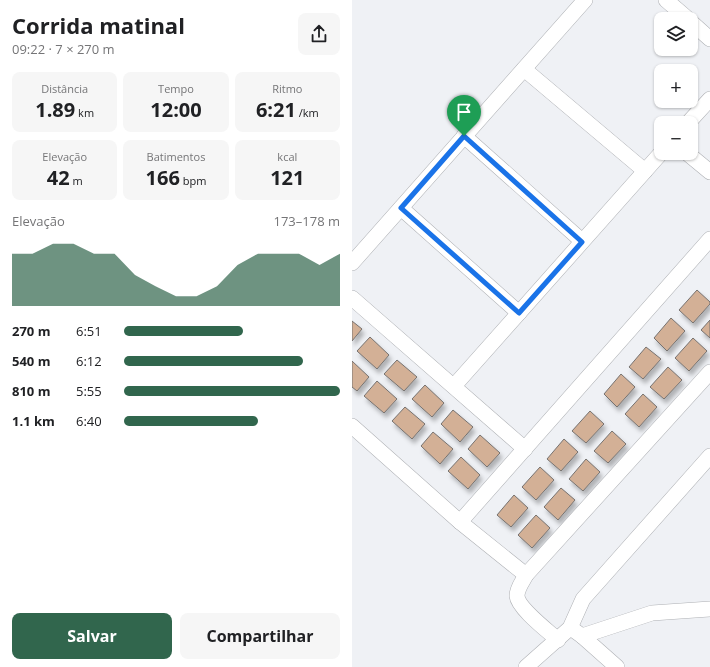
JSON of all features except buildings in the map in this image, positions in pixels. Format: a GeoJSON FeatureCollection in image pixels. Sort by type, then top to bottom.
{"type":"FeatureCollection","features":[{"type":"Feature","properties":{"kind":"street"},"geometry":{"type":"LineString","coordinates":[[352,263],[585,0]]}},
{"type":"Feature","properties":{"kind":"street"},"geometry":{"type":"LineString","coordinates":[[666,0],[680,12]]}},
{"type":"Feature","properties":{"kind":"street"},"geometry":{"type":"LineString","coordinates":[[698,28],[710,39]]}},
{"type":"Feature","properties":{"kind":"street"},"geometry":{"type":"LineString","coordinates":[[524,69],[645,171]]}},
{"type":"Feature","properties":{"kind":"street"},"geometry":{"type":"LineString","coordinates":[[695,116],[709,102]]}},
{"type":"Feature","properties":{"kind":"street"},"geometry":{"type":"LineString","coordinates":[[464,136],[582,242]]}},
{"type":"Feature","properties":{"kind":"street"},"geometry":{"type":"LineString","coordinates":[[454,386],[655,160]]}},
{"type":"Feature","properties":{"kind":"street"},"geometry":{"type":"LineString","coordinates":[[695,160],[710,172]]}},
{"type":"Feature","properties":{"kind":"street"},"geometry":{"type":"LineString","coordinates":[[401,208],[519,313]]}},
{"type":"Feature","properties":{"kind":"street"},"geometry":{"type":"LineString","coordinates":[[460,522],[710,239]]}},
{"type":"Feature","properties":{"kind":"street"},"geometry":{"type":"LineString","coordinates":[[352,298],[525,449]]}},
{"type":"Feature","properties":{"kind":"street"},"geometry":{"type":"LineString","coordinates":[[558,640],[525,611],[517,596],[518,589],[526,575],[710,372]]}},
{"type":"Feature","properties":{"kind":"street"},"geometry":{"type":"LineString","coordinates":[[352,426],[460,522],[526,575]]}},
{"type":"Feature","properties":{"kind":"street"},"geometry":{"type":"LineString","coordinates":[[576,632],[583,598],[710,456]]}},
{"type":"Feature","properties":{"kind":"street"},"geometry":{"type":"LineString","coordinates":[[526,667],[558,640],[576,632],[621,622],[652,613],[710,609]]}},
{"type":"Feature","properties":{"kind":"street"},"geometry":{"type":"LineString","coordinates":[[576,632],[617,667]]}},
{"type":"Feature","properties":{"kind":"route"},"geometry":{"type":"LineString","coordinates":[[464,136],[582,242],[519,313],[401,208],[464,136]]}}]}
